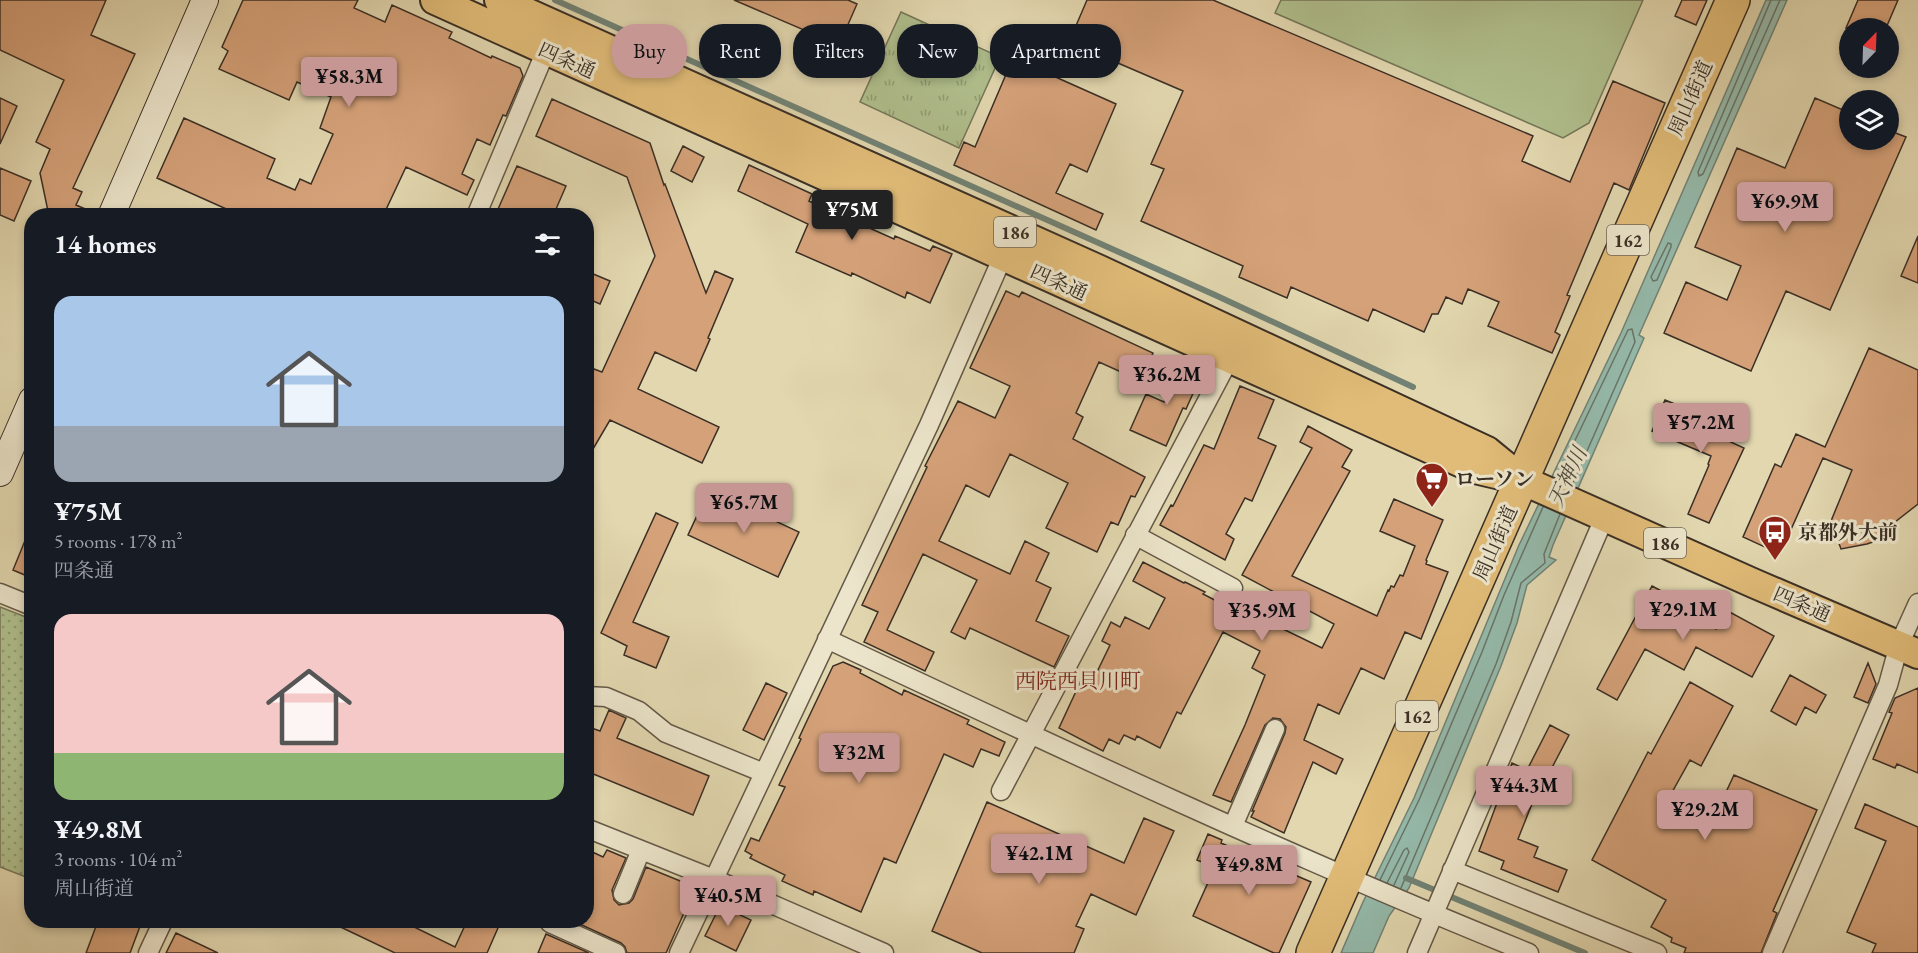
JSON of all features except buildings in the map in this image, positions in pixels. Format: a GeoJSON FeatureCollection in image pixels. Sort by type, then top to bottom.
{"type":"FeatureCollection","features":[{"type":"Feature","properties":{"kind":"highway","name":"周山街道"},"geometry":{"type":"LineString","coordinates":[[1313,953],[1356,881],[1531,484],[1733,0]]}},
{"type":"Feature","properties":{"kind":"main road","name":"四条通"},"geometry":{"type":"LineString","coordinates":[[435,0],[552,38],[1235,347],[1487,451],[1531,484],[1908,650]]}},
{"type":"Feature","properties":{"kind":"main road","name":"四条通"},"geometry":{"type":"LineString","coordinates":[[499,0],[552,38]]}},
{"type":"Feature","properties":{"kind":"street"},"geometry":{"type":"LineString","coordinates":[[114,208],[205,0]]}},
{"type":"Feature","properties":{"kind":"street"},"geometry":{"type":"LineString","coordinates":[[479,208],[552,38]]}},
{"type":"Feature","properties":{"kind":"street"},"geometry":{"type":"LineString","coordinates":[[679,953],[929,425],[1009,244]]}},
{"type":"Feature","properties":{"kind":"street"},"geometry":{"type":"LineString","coordinates":[[1001,791],[1235,347]]}},
{"type":"Feature","properties":{"kind":"street"},"geometry":{"type":"LineString","coordinates":[[0,473],[24,418]]}},
{"type":"Feature","properties":{"kind":"street"},"geometry":{"type":"LineString","coordinates":[[1417,953],[1605,516]]}},
{"type":"Feature","properties":{"kind":"street"},"geometry":{"type":"LineString","coordinates":[[1135,535],[1233,588]]}},
{"type":"Feature","properties":{"kind":"street"},"geometry":{"type":"LineString","coordinates":[[0,593],[24,603]]}},
{"type":"Feature","properties":{"kind":"street"},"geometry":{"type":"LineString","coordinates":[[1772,953],[1888,685],[1908,650],[1918,603]]}},
{"type":"Feature","properties":{"kind":"street"},"geometry":{"type":"LineString","coordinates":[[827,639],[1031,736],[1408,904],[1435,910],[1529,953]]}},
{"type":"Feature","properties":{"kind":"street"},"geometry":{"type":"LineString","coordinates":[[594,696],[606,697],[639,711],[666,733],[764,773]]}},
{"type":"Feature","properties":{"kind":"street"},"geometry":{"type":"LineString","coordinates":[[1233,826],[1275,729]]}},
{"type":"Feature","properties":{"kind":"street"},"geometry":{"type":"LineString","coordinates":[[594,831],[714,879],[884,953]]}},
{"type":"Feature","properties":{"kind":"street"},"geometry":{"type":"LineString","coordinates":[[623,894],[640,850]]}},
{"type":"Feature","properties":{"kind":"street"},"geometry":{"type":"LineString","coordinates":[[1450,875],[1656,953]]}},
{"type":"Feature","properties":{"kind":"street"},"geometry":{"type":"LineString","coordinates":[[148,953],[160,928]]}},
{"type":"Feature","properties":{"kind":"street"},"geometry":{"type":"LineString","coordinates":[[561,928],[616,953]]}},
{"type":"Feature","properties":{"kind":"green space"},"geometry":{"type":"Polygon","coordinates":[[[1281,0],[1643,0],[1589,123],[1563,138],[1275,13],[1281,0]]]}},
{"type":"Feature","properties":{"kind":"green space"},"geometry":{"type":"Polygon","coordinates":[[[901,12],[927,24],[897,24],[897,78],[978,78],[978,47],[990,52],[991,78],[959,148],[860,102],[871,78],[885,78],[885,47],[901,12]]]}},
{"type":"Feature","properties":{"kind":"green space"},"geometry":{"type":"Polygon","coordinates":[[[0,607],[24,616],[24,876],[0,867],[0,607]]]}},
{"type":"Feature","properties":{"kind":"water","name":"天神川"},"geometry":{"type":"Polygon","coordinates":[[[1766,0],[1787,0],[1639,335],[1644,338],[1553,545],[1549,557],[1556,560],[1527,585],[1517,623],[1501,666],[1409,888],[1389,916],[1373,953],[1341,953],[1363,902],[1414,798],[1519,545],[1621,333],[1766,0]]]}},
{"type":"Feature","properties":{"kind":"waterway"},"geometry":{"type":"LineString","coordinates":[[555,0],[1215,295],[1413,387]]}},
{"type":"Feature","properties":{"kind":"waterway"},"geometry":{"type":"LineString","coordinates":[[1406,878],[1585,953]]}},
{"type":"Feature","properties":{"kind":"place","name":"ローソン"},"geometry":{"type":"Point","coordinates":[1432,508]}},
{"type":"Feature","properties":{"kind":"place","name":"京都外大前"},"geometry":{"type":"Point","coordinates":[1775,561]}},
{"type":"Feature","properties":{"kind":"district","name":"西院西貝川町"},"geometry":{"type":"Point","coordinates":[1078,680]}}]}
